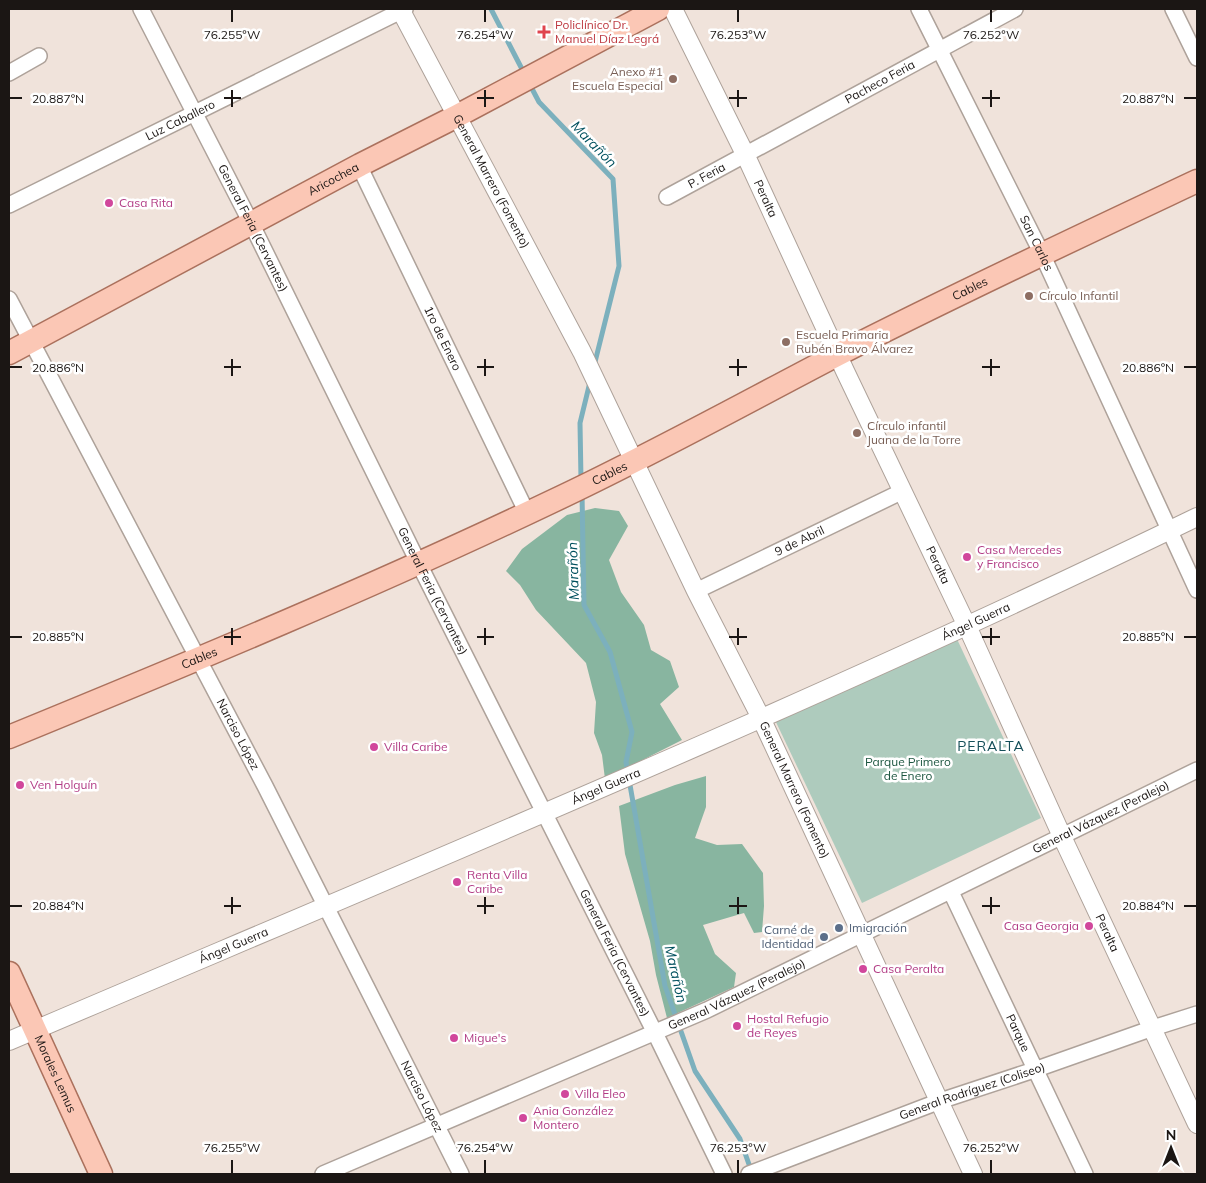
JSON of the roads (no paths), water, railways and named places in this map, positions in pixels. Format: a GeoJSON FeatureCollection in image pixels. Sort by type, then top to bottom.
{"type":"FeatureCollection","features":[{"type":"Feature","properties":{"kind":"main road","name":"Aricochea"},"geometry":{"type":"LineString","coordinates":[[9,353],[360,164],[457,116],[495,94],[658,9]]}},
{"type":"Feature","properties":{"kind":"main road","name":"Cables"},"geometry":{"type":"LineString","coordinates":[[9,737],[199,659],[419,564],[557,500],[838,355],[1042,254],[1197,181]]}},
{"type":"Feature","properties":{"kind":"main road","name":"Morales Lemus"},"geometry":{"type":"LineString","coordinates":[[9,973],[101,1174]]}},
{"type":"Feature","properties":{"kind":"street","name":"General Feria (Cervantes)"},"geometry":{"type":"LineString","coordinates":[[141,9],[251,223],[724,1174]]}},
{"type":"Feature","properties":{"kind":"street","name":"Luz Caballero"},"geometry":{"type":"LineString","coordinates":[[9,204],[402,9]]}},
{"type":"Feature","properties":{"kind":"street","name":"General Marrero (Fomento)"},"geometry":{"type":"LineString","coordinates":[[402,9],[582,354],[696,591],[761,718],[973,1174]]}},
{"type":"Feature","properties":{"kind":"street","name":"Peralta"},"geometry":{"type":"LineString","coordinates":[[673,9],[745,154],[967,626],[1197,1124]]}},
{"type":"Feature","properties":{"kind":"street","name":"San Carlos"},"geometry":{"type":"LineString","coordinates":[[920,9],[1042,254],[1197,590]]}},
{"type":"Feature","properties":{"kind":"street","name":"Pacheco Feria"},"geometry":{"type":"LineString","coordinates":[[745,154],[1015,9]]}},
{"type":"Feature","properties":{"kind":"street"},"geometry":{"type":"LineString","coordinates":[[1173,9],[1197,58]]}},
{"type":"Feature","properties":{"kind":"street"},"geometry":{"type":"LineString","coordinates":[[9,73],[39,56]]}},
{"type":"Feature","properties":{"kind":"street","name":"P. Feria"},"geometry":{"type":"LineString","coordinates":[[667,197],[745,154]]}},
{"type":"Feature","properties":{"kind":"street","name":"1ro de Enero"},"geometry":{"type":"LineString","coordinates":[[360,164],[368,185],[528,513]]}},
{"type":"Feature","properties":{"kind":"street","name":"Narciso López"},"geometry":{"type":"LineString","coordinates":[[9,299],[266,786],[461,1174]]}},
{"type":"Feature","properties":{"kind":"street","name":"9 de Abril"},"geometry":{"type":"LineString","coordinates":[[696,591],[903,492]]}},
{"type":"Feature","properties":{"kind":"street","name":"Ángel Guerra"},"geometry":{"type":"LineString","coordinates":[[9,1041],[544,813],[761,718],[967,626],[1197,517]]}},
{"type":"Feature","properties":{"kind":"street","name":"General Vázquez (Peralejo)"},"geometry":{"type":"LineString","coordinates":[[322,1174],[707,1010],[1197,770]]}},
{"type":"Feature","properties":{"kind":"street","name":"Parque"},"geometry":{"type":"LineString","coordinates":[[951,892],[1085,1174]]}},
{"type":"Feature","properties":{"kind":"street","name":"General Rodríguez (Coliseo)"},"geometry":{"type":"LineString","coordinates":[[749,1174],[940,1101],[1197,1014]]}},
{"type":"Feature","properties":{"kind":"waterway","name":"Marañón"},"geometry":{"type":"LineString","coordinates":[[491,9],[524,73]]}},
{"type":"Feature","properties":{"kind":"waterway","name":"Marañón"},"geometry":{"type":"LineString","coordinates":[[529,83],[539,102],[613,179],[619,266],[594,366]]}},
{"type":"Feature","properties":{"kind":"waterway","name":"Marañón"},"geometry":{"type":"LineString","coordinates":[[581,480],[580,423],[590,382]]}},
{"type":"Feature","properties":{"kind":"waterway","name":"Marañón"},"geometry":{"type":"LineString","coordinates":[[582,493],[584,605],[610,652],[632,732],[626,762],[665,986],[695,1071],[740,1139],[751,1170]]}},
{"type":"Feature","properties":{"kind":"place","name":"Policlínico Dr. Manuel Díaz Legrá"},"geometry":{"type":"Point","coordinates":[544,32]}},
{"type":"Feature","properties":{"kind":"place","name":"Anexo #1 Escuela Especial"},"geometry":{"type":"Point","coordinates":[673,79]}},
{"type":"Feature","properties":{"kind":"place","name":"Casa Rita"},"geometry":{"type":"Point","coordinates":[109,203]}},
{"type":"Feature","properties":{"kind":"place","name":"Círculo Infantil"},"geometry":{"type":"Point","coordinates":[1029,296]}},
{"type":"Feature","properties":{"kind":"place","name":"Escuela Primaria Rubén Bravo Álvarez"},"geometry":{"type":"Point","coordinates":[786,342]}},
{"type":"Feature","properties":{"kind":"place","name":"Círculo infantil Juana de la Torre"},"geometry":{"type":"Point","coordinates":[857,433]}},
{"type":"Feature","properties":{"kind":"place","name":"Casa Mercedes y Francisco"},"geometry":{"type":"Point","coordinates":[967,557]}},
{"type":"Feature","properties":{"kind":"place","name":"Villa Caribe"},"geometry":{"type":"Point","coordinates":[374,747]}},
{"type":"Feature","properties":{"kind":"place","name":"Ven Holguín"},"geometry":{"type":"Point","coordinates":[20,785]}},
{"type":"Feature","properties":{"kind":"place","name":"Renta Villa Caribe"},"geometry":{"type":"Point","coordinates":[457,882]}},
{"type":"Feature","properties":{"kind":"place","name":"Casa Georgia"},"geometry":{"type":"Point","coordinates":[1089,926]}},
{"type":"Feature","properties":{"kind":"place","name":"Imigración"},"geometry":{"type":"Point","coordinates":[839,928]}},
{"type":"Feature","properties":{"kind":"place","name":"Carné de Identidad"},"geometry":{"type":"Point","coordinates":[824,937]}},
{"type":"Feature","properties":{"kind":"place","name":"Casa Peralta"},"geometry":{"type":"Point","coordinates":[863,969]}},
{"type":"Feature","properties":{"kind":"place","name":"Hostal Refugio de Reyes"},"geometry":{"type":"Point","coordinates":[737,1026]}},
{"type":"Feature","properties":{"kind":"place","name":"Migue's"},"geometry":{"type":"Point","coordinates":[454,1038]}},
{"type":"Feature","properties":{"kind":"place","name":"Villa Eleo"},"geometry":{"type":"Point","coordinates":[565,1094]}},
{"type":"Feature","properties":{"kind":"place","name":"Ania González Montero"},"geometry":{"type":"Point","coordinates":[523,1118]}},
{"type":"Feature","properties":{"kind":"district","name":"PERALTA"},"geometry":{"type":"Point","coordinates":[991,746]}},
{"type":"Feature","properties":{"kind":"park label","name":"Parque Primero de Enero"},"geometry":{"type":"Point","coordinates":[908,769]}}]}
